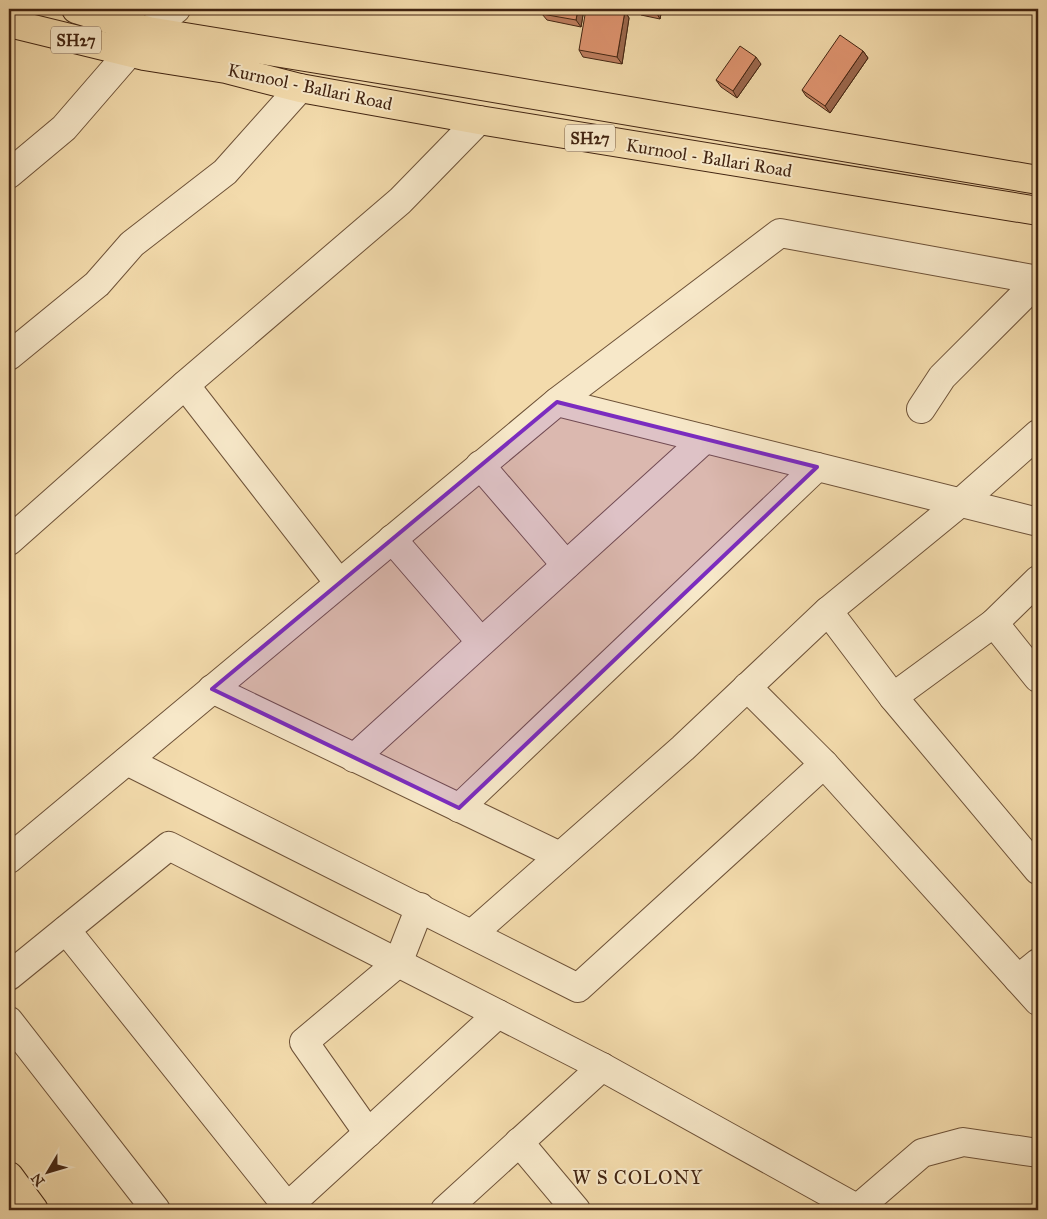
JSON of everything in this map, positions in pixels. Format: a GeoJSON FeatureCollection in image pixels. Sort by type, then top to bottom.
{"type":"FeatureCollection","features":[{"type":"Feature","properties":{"kind":"main road","name":"Kurnool - Ballari Road"},"geometry":{"type":"LineString","coordinates":[[76,9],[140,47],[300,88],[479,120],[1038,211]]}},
{"type":"Feature","properties":{"kind":"main road","name":"SH27"},"geometry":{"type":"LineString","coordinates":[[9,23],[140,47],[429,77],[1038,180]]}},
{"type":"Feature","properties":{"kind":"main road"},"geometry":{"type":"LineString","coordinates":[[9,1176],[34,1210]]}},
{"type":"Feature","properties":{"kind":"street"},"geometry":{"type":"LineString","coordinates":[[9,174],[64,128],[176,9]]}},
{"type":"Feature","properties":{"kind":"street"},"geometry":{"type":"LineString","coordinates":[[9,356],[97,284],[132,244],[225,172],[300,88]]}},
{"type":"Feature","properties":{"kind":"street"},"geometry":{"type":"LineString","coordinates":[[9,541],[185,385],[400,201],[479,120]]}},
{"type":"Feature","properties":{"kind":"street"},"geometry":{"type":"LineString","coordinates":[[9,859],[557,402],[780,233],[1038,281]]}},
{"type":"Feature","properties":{"kind":"street"},"geometry":{"type":"LineString","coordinates":[[921,409],[942,377],[1038,281]]}},
{"type":"Feature","properties":{"kind":"street"},"geometry":{"type":"LineString","coordinates":[[185,385],[339,583]]}},
{"type":"Feature","properties":{"kind":"street"},"geometry":{"type":"LineString","coordinates":[[557,402],[1038,522]]}},
{"type":"Feature","properties":{"kind":"street"},"geometry":{"type":"LineString","coordinates":[[472,934],[683,748],[828,611],[960,503],[1038,434]]}},
{"type":"Feature","properties":{"kind":"street"},"geometry":{"type":"LineString","coordinates":[[354,758],[705,439]]}},
{"type":"Feature","properties":{"kind":"street"},"geometry":{"type":"LineString","coordinates":[[480,466],[566,565]]}},
{"type":"Feature","properties":{"kind":"street"},"geometry":{"type":"LineString","coordinates":[[459,808],[817,467]]}},
{"type":"Feature","properties":{"kind":"street"},"geometry":{"type":"LineString","coordinates":[[392,539],[481,642]]}},
{"type":"Feature","properties":{"kind":"street"},"geometry":{"type":"LineString","coordinates":[[893,697],[994,623],[1038,580]]}},
{"type":"Feature","properties":{"kind":"street"},"geometry":{"type":"LineString","coordinates":[[828,611],[893,697],[1038,870]]}},
{"type":"Feature","properties":{"kind":"street"},"geometry":{"type":"LineString","coordinates":[[994,623],[1038,678]]}},
{"type":"Feature","properties":{"kind":"street"},"geometry":{"type":"LineString","coordinates":[[747,687],[1028,971],[1038,1001]]}},
{"type":"Feature","properties":{"kind":"street"},"geometry":{"type":"LineString","coordinates":[[212,689],[560,856]]}},
{"type":"Feature","properties":{"kind":"street"},"geometry":{"type":"LineString","coordinates":[[127,761],[578,988],[824,764]]}},
{"type":"Feature","properties":{"kind":"street"},"geometry":{"type":"LineString","coordinates":[[9,976],[169,846],[602,1067],[858,1210],[922,1153],[963,1142],[1038,1153]]}},
{"type":"Feature","properties":{"kind":"street"},"geometry":{"type":"LineString","coordinates":[[368,1133],[304,1042],[398,963],[420,907]]}},
{"type":"Feature","properties":{"kind":"street"},"geometry":{"type":"LineString","coordinates":[[66,930],[289,1208],[498,1014]]}},
{"type":"Feature","properties":{"kind":"street"},"geometry":{"type":"LineString","coordinates":[[9,1020],[156,1210]]}},
{"type":"Feature","properties":{"kind":"street"},"geometry":{"type":"LineString","coordinates":[[445,1210],[602,1067]]}},
{"type":"Feature","properties":{"kind":"street"},"geometry":{"type":"LineString","coordinates":[[519,1142],[576,1210]]}},
{"type":"Feature","properties":{"kind":"street"},"geometry":{"type":"LineString","coordinates":[[888,1183],[888,1210]]}},
{"type":"Feature","properties":{"kind":"highlighted area"},"geometry":{"type":"Polygon","coordinates":[[[557,402],[817,467],[459,808],[212,689],[480,465],[557,402]]]}},
{"type":"Feature","properties":{"kind":"building"},"geometry":{"type":"Polygon","coordinates":[[[543,9],[578,9],[576,20],[542,14],[543,9]]]}},
{"type":"Feature","properties":{"kind":"building"},"geometry":{"type":"Polygon","coordinates":[[[586,9],[625,11],[617,57],[579,50],[586,9]]]}},
{"type":"Feature","properties":{"kind":"building"},"geometry":{"type":"Polygon","coordinates":[[[640,9],[656,9],[656,12],[640,9]]]}},
{"type":"Feature","properties":{"kind":"building"},"geometry":{"type":"Polygon","coordinates":[[[840,35],[863,51],[825,106],[802,90],[840,35]]]}},
{"type":"Feature","properties":{"kind":"building"},"geometry":{"type":"Polygon","coordinates":[[[740,46],[756,57],[733,91],[716,80],[740,46]]]}},
{"type":"Feature","properties":{"kind":"district","name":"W S COLONY"},"geometry":{"type":"Point","coordinates":[638,1177]}}]}
